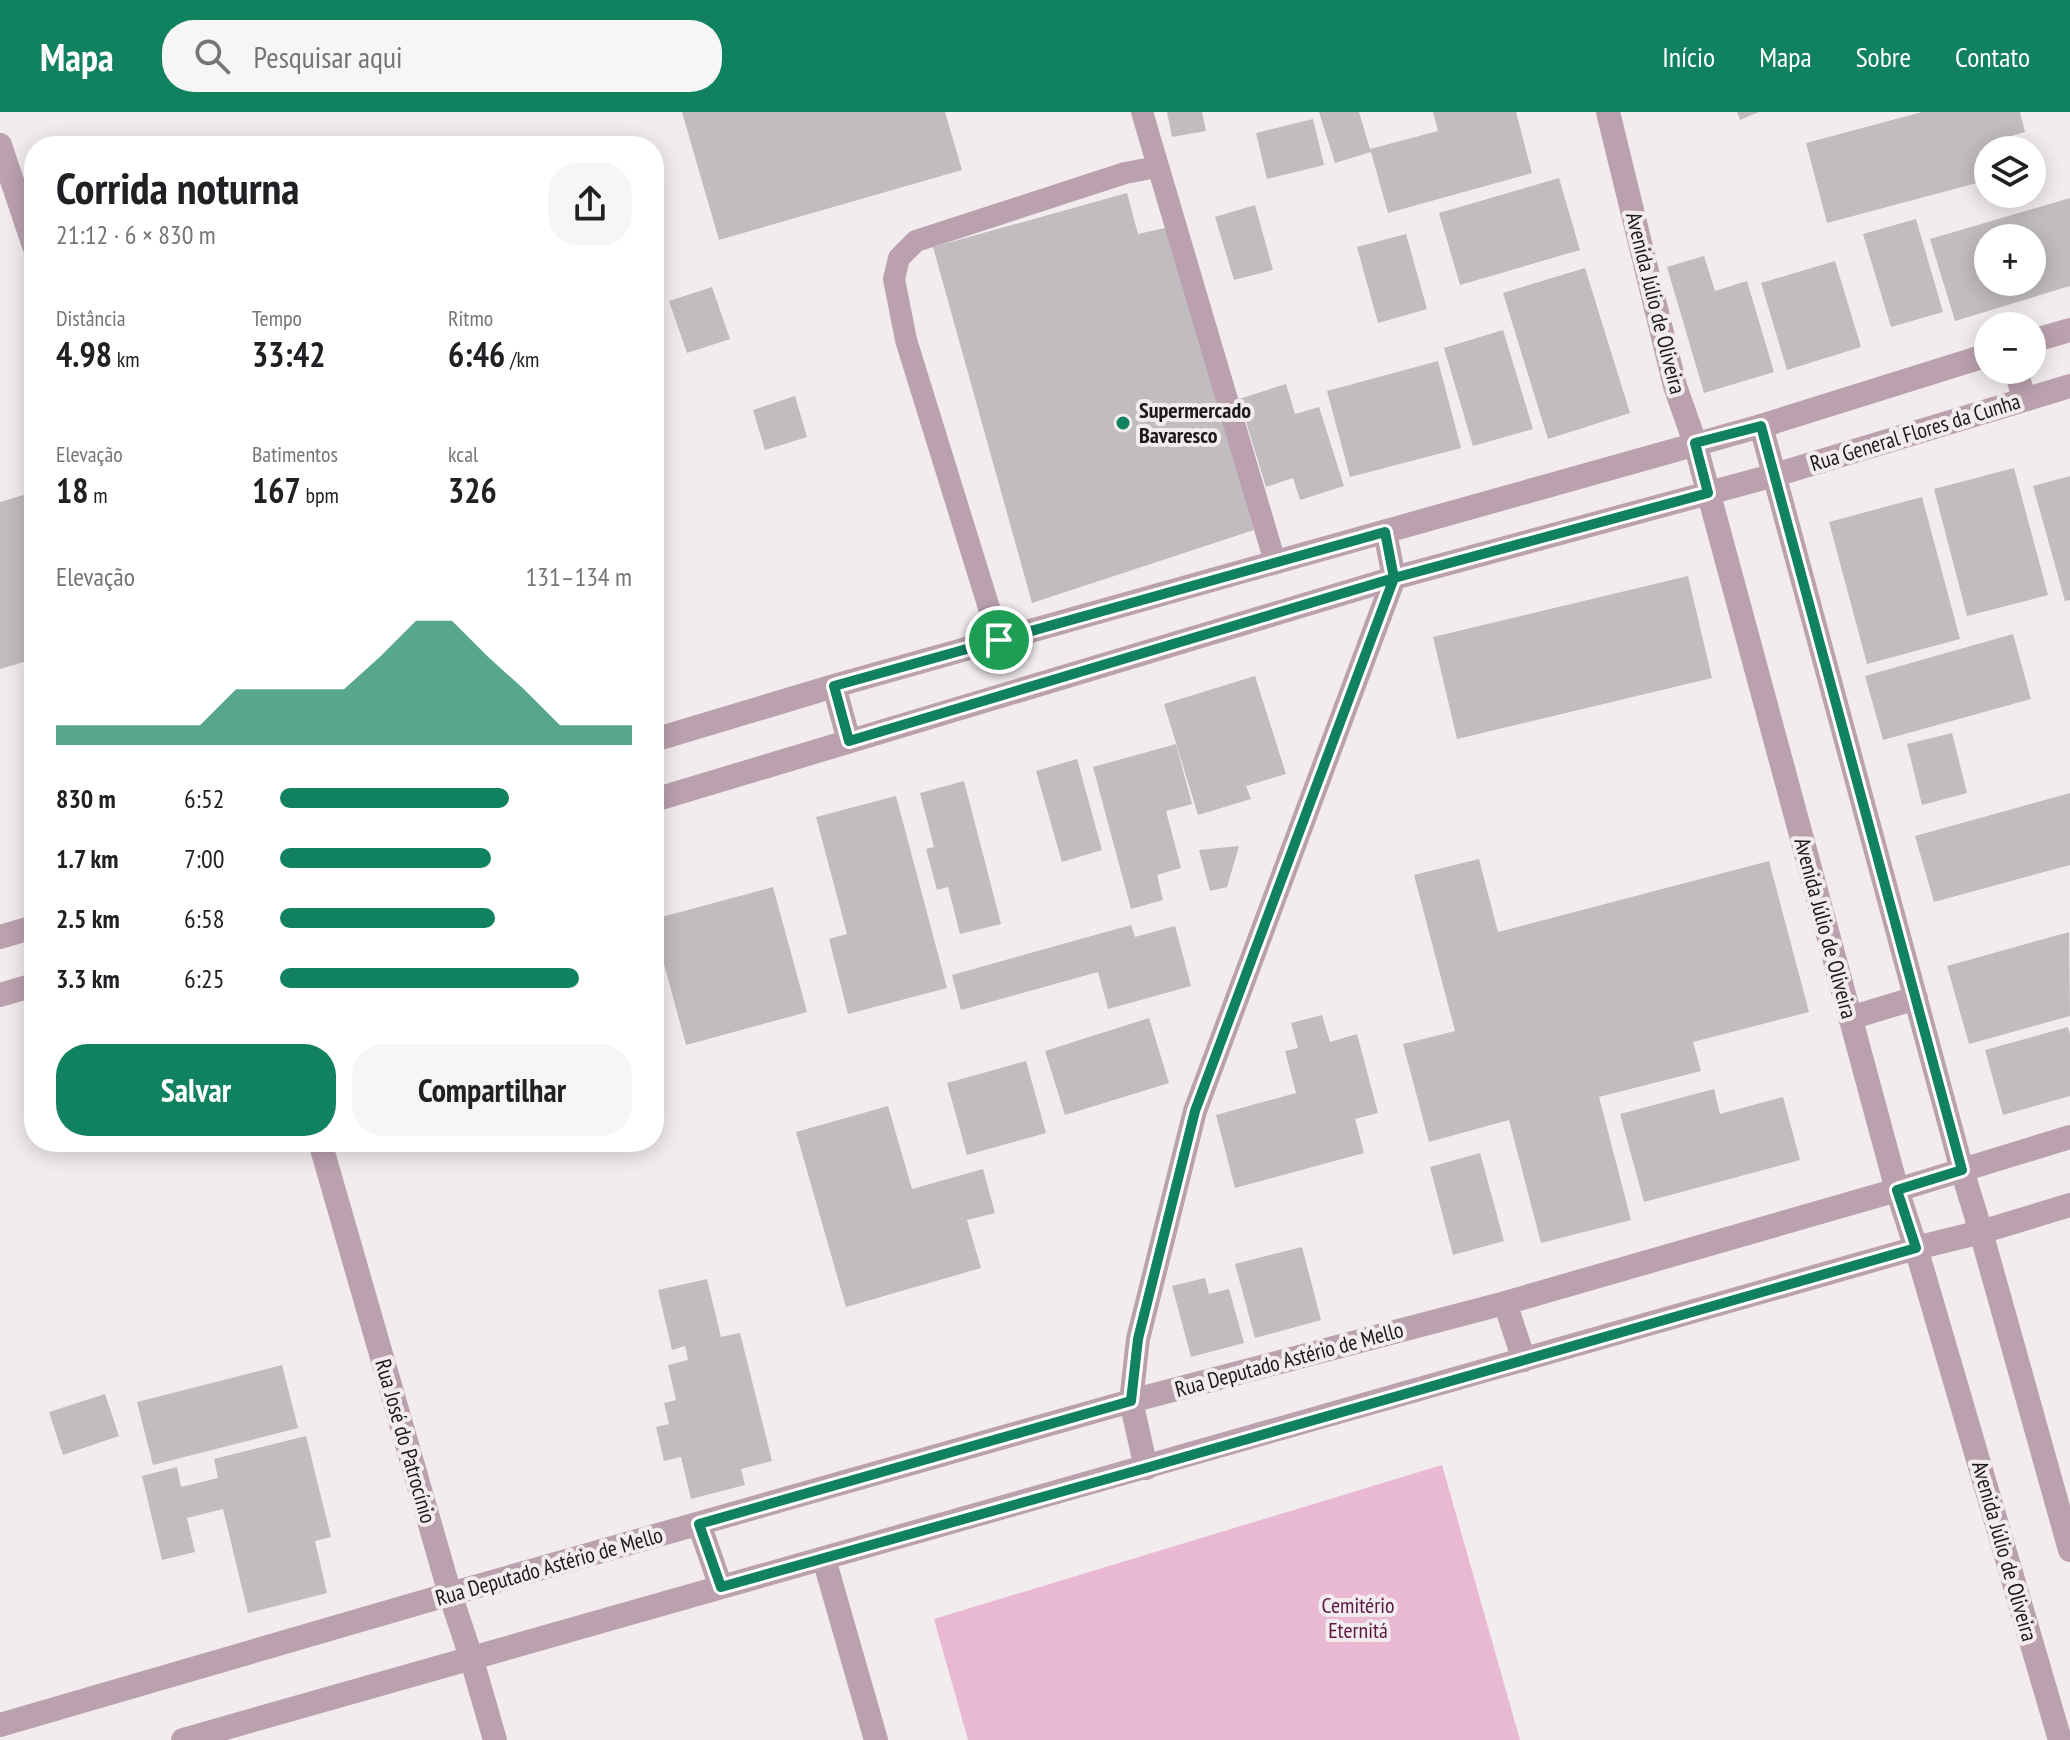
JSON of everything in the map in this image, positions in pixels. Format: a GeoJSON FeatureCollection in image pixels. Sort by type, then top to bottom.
{"type":"FeatureCollection","features":[{"type":"Feature","properties":{"kind":"street","name":"Avenida Júlio de Oliveira"},"geometry":{"type":"LineString","coordinates":[[1608,112],[1675,386],[1695,443],[1897,1190],[2060,1740]]}},
{"type":"Feature","properties":{"kind":"street"},"geometry":{"type":"LineString","coordinates":[[0,145],[24,216]]}},
{"type":"Feature","properties":{"kind":"street"},"geometry":{"type":"LineString","coordinates":[[2046,337],[2070,330]]}},
{"type":"Feature","properties":{"kind":"street"},"geometry":{"type":"LineString","coordinates":[[664,737],[834,686],[1761,426],[1974,359]]}},
{"type":"Feature","properties":{"kind":"street"},"geometry":{"type":"LineString","coordinates":[[2020,384],[2024,399]]}},
{"type":"Feature","properties":{"kind":"street","name":"Rua General Flores da Cunha"},"geometry":{"type":"LineString","coordinates":[[664,797],[1394,578],[1775,475],[2070,386]]}},
{"type":"Feature","properties":{"kind":"street"},"geometry":{"type":"LineString","coordinates":[[1761,426],[1962,1170],[2070,1550]]}},
{"type":"Feature","properties":{"kind":"street"},"geometry":{"type":"LineString","coordinates":[[1146,1468],[1131,1401],[1138,1339],[1195,1111],[1394,578],[1385,532]]}},
{"type":"Feature","properties":{"kind":"street"},"geometry":{"type":"LineString","coordinates":[[834,686],[849,741]]}},
{"type":"Feature","properties":{"kind":"street"},"geometry":{"type":"LineString","coordinates":[[0,937],[24,930]]}},
{"type":"Feature","properties":{"kind":"street"},"geometry":{"type":"LineString","coordinates":[[0,995],[24,988]]}},
{"type":"Feature","properties":{"kind":"street"},"geometry":{"type":"LineString","coordinates":[[1850,1018],[1916,998]]}},
{"type":"Feature","properties":{"kind":"street","name":"Rua Deputado Astério de Mello"},"geometry":{"type":"LineString","coordinates":[[0,1725],[1131,1401],[1505,1303],[2070,1137]]}},
{"type":"Feature","properties":{"kind":"street","name":"Rua José do Patrocínio"},"geometry":{"type":"LineString","coordinates":[[323,1152],[495,1740]]}},
{"type":"Feature","properties":{"kind":"street"},"geometry":{"type":"LineString","coordinates":[[183,1740],[2070,1205]]}},
{"type":"Feature","properties":{"kind":"street"},"geometry":{"type":"LineString","coordinates":[[1505,1303],[1524,1360]]}},
{"type":"Feature","properties":{"kind":"street"},"geometry":{"type":"LineString","coordinates":[[699,1524],[721,1587]]}},
{"type":"Feature","properties":{"kind":"street"},"geometry":{"type":"LineString","coordinates":[[824,1559],[876,1740]]}},
{"type":"Feature","properties":{"kind":"lane"},"geometry":{"type":"LineString","coordinates":[[1142,112],[1275,562]]}},
{"type":"Feature","properties":{"kind":"lane"},"geometry":{"type":"LineString","coordinates":[[999,640],[906,340],[894,279],[899,258],[916,241],[1125,173],[1157,167]]}},
{"type":"Feature","properties":{"kind":"green space","name":"Cemitério Eternitá"},"geometry":{"type":"Polygon","coordinates":[[[1442,1465],[1520,1740],[968,1740],[934,1619],[1442,1465]]]}},
{"type":"Feature","properties":{"kind":"building"},"geometry":{"type":"Polygon","coordinates":[[[682,112],[945,112],[962,170],[719,240],[682,112]]]}},
{"type":"Feature","properties":{"kind":"building"},"geometry":{"type":"Polygon","coordinates":[[[1167,112],[1202,112],[1206,131],[1172,137],[1167,112]]]}},
{"type":"Feature","properties":{"kind":"building"},"geometry":{"type":"Polygon","coordinates":[[[1319,112],[1359,112],[1370,149],[1438,131],[1433,112],[1516,112],[1532,173],[1388,213],[1371,152],[1335,163],[1319,112]]]}},
{"type":"Feature","properties":{"kind":"building"},"geometry":{"type":"Polygon","coordinates":[[[1737,112],[1759,112],[1740,120],[1737,112]]]}},
{"type":"Feature","properties":{"kind":"building"},"geometry":{"type":"Polygon","coordinates":[[[1922,112],[2020,112],[2025,132],[2011,136],[1974,136],[1974,184],[1827,223],[1806,143],[1922,112]]]}},
{"type":"Feature","properties":{"kind":"building"},"geometry":{"type":"Polygon","coordinates":[[[1313,119],[1324,165],[1267,179],[1256,133],[1313,119]]]}},
{"type":"Feature","properties":{"kind":"building"},"geometry":{"type":"Polygon","coordinates":[[[1559,178],[1580,250],[1460,285],[1439,213],[1559,178]]]}},
{"type":"Feature","properties":{"kind":"building"},"geometry":{"type":"Polygon","coordinates":[[[1127,193],[1138,234],[1169,227],[1254,530],[1032,603],[933,247],[1127,193]]]}},
{"type":"Feature","properties":{"kind":"building"},"geometry":{"type":"Polygon","coordinates":[[[2070,198],[2070,286],[2046,293],[2046,224],[1981,224],[2036,208],[2046,208],[2046,205],[2070,198]]]}},
{"type":"Feature","properties":{"kind":"building"},"geometry":{"type":"Polygon","coordinates":[[[1255,205],[1273,270],[1234,280],[1215,217],[1255,205]]]}},
{"type":"Feature","properties":{"kind":"building"},"geometry":{"type":"Polygon","coordinates":[[[1916,219],[1943,312],[1891,327],[1863,234],[1916,219]]]}},
{"type":"Feature","properties":{"kind":"building"},"geometry":{"type":"Polygon","coordinates":[[[1974,226],[1974,296],[2037,296],[1985,312],[1974,312],[1974,315],[1955,321],[1930,239],[1974,226]]]}},
{"type":"Feature","properties":{"kind":"building"},"geometry":{"type":"Polygon","coordinates":[[[1406,234],[1427,309],[1378,323],[1357,247],[1406,234]]]}},
{"type":"Feature","properties":{"kind":"building"},"geometry":{"type":"Polygon","coordinates":[[[1704,256],[1715,291],[1747,281],[1774,372],[1704,393],[1667,267],[1704,256]]]}},
{"type":"Feature","properties":{"kind":"building"},"geometry":{"type":"Polygon","coordinates":[[[1835,261],[1861,347],[1787,370],[1761,283],[1835,261]]]}},
{"type":"Feature","properties":{"kind":"building"},"geometry":{"type":"Polygon","coordinates":[[[1585,268],[1630,413],[1548,439],[1503,293],[1585,268]]]}},
{"type":"Feature","properties":{"kind":"building"},"geometry":{"type":"Polygon","coordinates":[[[712,287],[730,339],[687,353],[669,301],[712,287]]]}},
{"type":"Feature","properties":{"kind":"building"},"geometry":{"type":"Polygon","coordinates":[[[1503,330],[1533,429],[1473,446],[1444,348],[1503,330]]]}},
{"type":"Feature","properties":{"kind":"building"},"geometry":{"type":"Polygon","coordinates":[[[1438,361],[1461,448],[1350,477],[1327,391],[1438,361]]]}},
{"type":"Feature","properties":{"kind":"building"},"geometry":{"type":"Polygon","coordinates":[[[1286,384],[1295,414],[1319,407],[1344,486],[1300,500],[1293,478],[1266,487],[1239,399],[1286,384]]]}},
{"type":"Feature","properties":{"kind":"building"},"geometry":{"type":"Polygon","coordinates":[[[795,396],[807,437],[765,450],[753,410],[795,396]]]}},
{"type":"Feature","properties":{"kind":"building"},"geometry":{"type":"Polygon","coordinates":[[[2014,468],[2048,595],[1967,616],[1934,489],[2014,468]]]}},
{"type":"Feature","properties":{"kind":"building"},"geometry":{"type":"Polygon","coordinates":[[[2070,476],[2070,600],[2065,601],[2033,486],[2070,476]]]}},
{"type":"Feature","properties":{"kind":"building"},"geometry":{"type":"Polygon","coordinates":[[[24,495],[24,662],[0,669],[0,502],[24,495]]]}},
{"type":"Feature","properties":{"kind":"building"},"geometry":{"type":"Polygon","coordinates":[[[1922,497],[1960,639],[1867,664],[1829,522],[1922,497]]]}},
{"type":"Feature","properties":{"kind":"building"},"geometry":{"type":"Polygon","coordinates":[[[1688,576],[1712,678],[1457,739],[1433,637],[1688,576]]]}},
{"type":"Feature","properties":{"kind":"building"},"geometry":{"type":"Polygon","coordinates":[[[2013,634],[2031,699],[1883,740],[1865,676],[2013,634]]]}},
{"type":"Feature","properties":{"kind":"building"},"geometry":{"type":"Polygon","coordinates":[[[1255,676],[1286,774],[1246,786],[1251,799],[1198,815],[1164,704],[1255,676]]]}},
{"type":"Feature","properties":{"kind":"building"},"geometry":{"type":"Polygon","coordinates":[[[1952,733],[1967,793],[1922,805],[1907,744],[1952,733]]]}},
{"type":"Feature","properties":{"kind":"building"},"geometry":{"type":"Polygon","coordinates":[[[1176,744],[1192,804],[1166,811],[1181,868],[1157,875],[1163,900],[1131,909],[1093,767],[1176,744]]]}},
{"type":"Feature","properties":{"kind":"building"},"geometry":{"type":"Polygon","coordinates":[[[1077,759],[1102,850],[1062,862],[1036,771],[1077,759]]]}},
{"type":"Feature","properties":{"kind":"building"},"geometry":{"type":"Polygon","coordinates":[[[964,781],[1001,924],[960,934],[948,887],[937,890],[926,849],[934,847],[920,793],[964,781]]]}},
{"type":"Feature","properties":{"kind":"building"},"geometry":{"type":"Polygon","coordinates":[[[2070,793],[2070,865],[1934,902],[1915,836],[2070,793]]]}},
{"type":"Feature","properties":{"kind":"building"},"geometry":{"type":"Polygon","coordinates":[[[896,796],[947,988],[848,1014],[829,939],[847,934],[816,817],[896,796]]]}},
{"type":"Feature","properties":{"kind":"building"},"geometry":{"type":"Polygon","coordinates":[[[1239,846],[1227,887],[1210,891],[1199,850],[1239,846]]]}},
{"type":"Feature","properties":{"kind":"building"},"geometry":{"type":"Polygon","coordinates":[[[1479,859],[1498,932],[1769,861],[1809,1012],[1693,1042],[1701,1071],[1599,1097],[1631,1220],[1541,1243],[1509,1120],[1429,1142],[1403,1044],[1455,1031],[1414,875],[1479,859]]]}},
{"type":"Feature","properties":{"kind":"building"},"geometry":{"type":"Polygon","coordinates":[[[773,887],[807,1012],[686,1045],[664,964],[664,916],[773,887]]]}},
{"type":"Feature","properties":{"kind":"building"},"geometry":{"type":"Polygon","coordinates":[[[1131,925],[1135,937],[1175,926],[1191,986],[1108,1009],[1098,972],[961,1010],[952,975],[1131,925]]]}},
{"type":"Feature","properties":{"kind":"building"},"geometry":{"type":"Polygon","coordinates":[[[2069,932],[2070,1016],[1969,1044],[1947,966],[2069,932]]]}},
{"type":"Feature","properties":{"kind":"building"},"geometry":{"type":"Polygon","coordinates":[[[1322,1015],[1330,1042],[1357,1034],[1378,1113],[1355,1119],[1364,1153],[1235,1188],[1216,1115],[1296,1093],[1285,1051],[1298,1048],[1291,1023],[1322,1015]]]}},
{"type":"Feature","properties":{"kind":"building"},"geometry":{"type":"Polygon","coordinates":[[[1149,1018],[1169,1083],[1065,1115],[1045,1051],[1149,1018]]]}},
{"type":"Feature","properties":{"kind":"building"},"geometry":{"type":"Polygon","coordinates":[[[2068,1027],[2070,1096],[2003,1115],[1985,1050],[2068,1027]]]}},
{"type":"Feature","properties":{"kind":"building"},"geometry":{"type":"Polygon","coordinates":[[[1026,1061],[1046,1133],[967,1155],[947,1083],[1026,1061]]]}},
{"type":"Feature","properties":{"kind":"building"},"geometry":{"type":"Polygon","coordinates":[[[1714,1089],[1720,1114],[1783,1097],[1800,1160],[1644,1202],[1620,1114],[1714,1089]]]}},
{"type":"Feature","properties":{"kind":"building"},"geometry":{"type":"Polygon","coordinates":[[[888,1106],[912,1189],[983,1169],[995,1213],[967,1220],[981,1268],[846,1307],[796,1132],[888,1106]]]}},
{"type":"Feature","properties":{"kind":"building"},"geometry":{"type":"Polygon","coordinates":[[[1480,1153],[1504,1241],[1453,1255],[1430,1167],[1480,1153]]]}},
{"type":"Feature","properties":{"kind":"building"},"geometry":{"type":"Polygon","coordinates":[[[1302,1247],[1321,1320],[1255,1338],[1235,1264],[1302,1247]]]}},
{"type":"Feature","properties":{"kind":"building"},"geometry":{"type":"Polygon","coordinates":[[[1205,1278],[1209,1294],[1229,1289],[1244,1343],[1191,1357],[1172,1286],[1205,1278]]]}},
{"type":"Feature","properties":{"kind":"building"},"geometry":{"type":"Polygon","coordinates":[[[707,1279],[721,1337],[740,1333],[772,1461],[741,1469],[745,1485],[691,1499],[681,1457],[664,1461],[656,1427],[669,1424],[664,1403],[676,1400],[668,1365],[688,1360],[685,1346],[672,1350],[658,1290],[707,1279]]]}},
{"type":"Feature","properties":{"kind":"building"},"geometry":{"type":"Polygon","coordinates":[[[282,1365],[298,1428],[153,1465],[137,1402],[282,1365]]]}},
{"type":"Feature","properties":{"kind":"building"},"geometry":{"type":"Polygon","coordinates":[[[105,1394],[119,1436],[63,1455],[49,1412],[105,1394]]]}},
{"type":"Feature","properties":{"kind":"building"},"geometry":{"type":"Polygon","coordinates":[[[306,1436],[331,1537],[315,1541],[327,1593],[248,1613],[223,1509],[187,1518],[195,1552],[162,1560],[142,1476],[177,1467],[181,1487],[218,1478],[214,1459],[306,1436]]]}},
{"type":"Feature","properties":{"kind":"place","name":"Supermercado Bavaresco"},"geometry":{"type":"Point","coordinates":[1123,423]}},
{"type":"Feature","properties":{"kind":"route"},"geometry":{"type":"LineString","coordinates":[[999,640],[834,686],[849,741],[1394,578],[1708,493],[1695,443],[1761,426],[1962,1170],[1897,1190],[1916,1248],[721,1587],[699,1524],[1131,1401],[1138,1339],[1195,1111],[1394,578],[1385,532],[999,640]]}}]}
